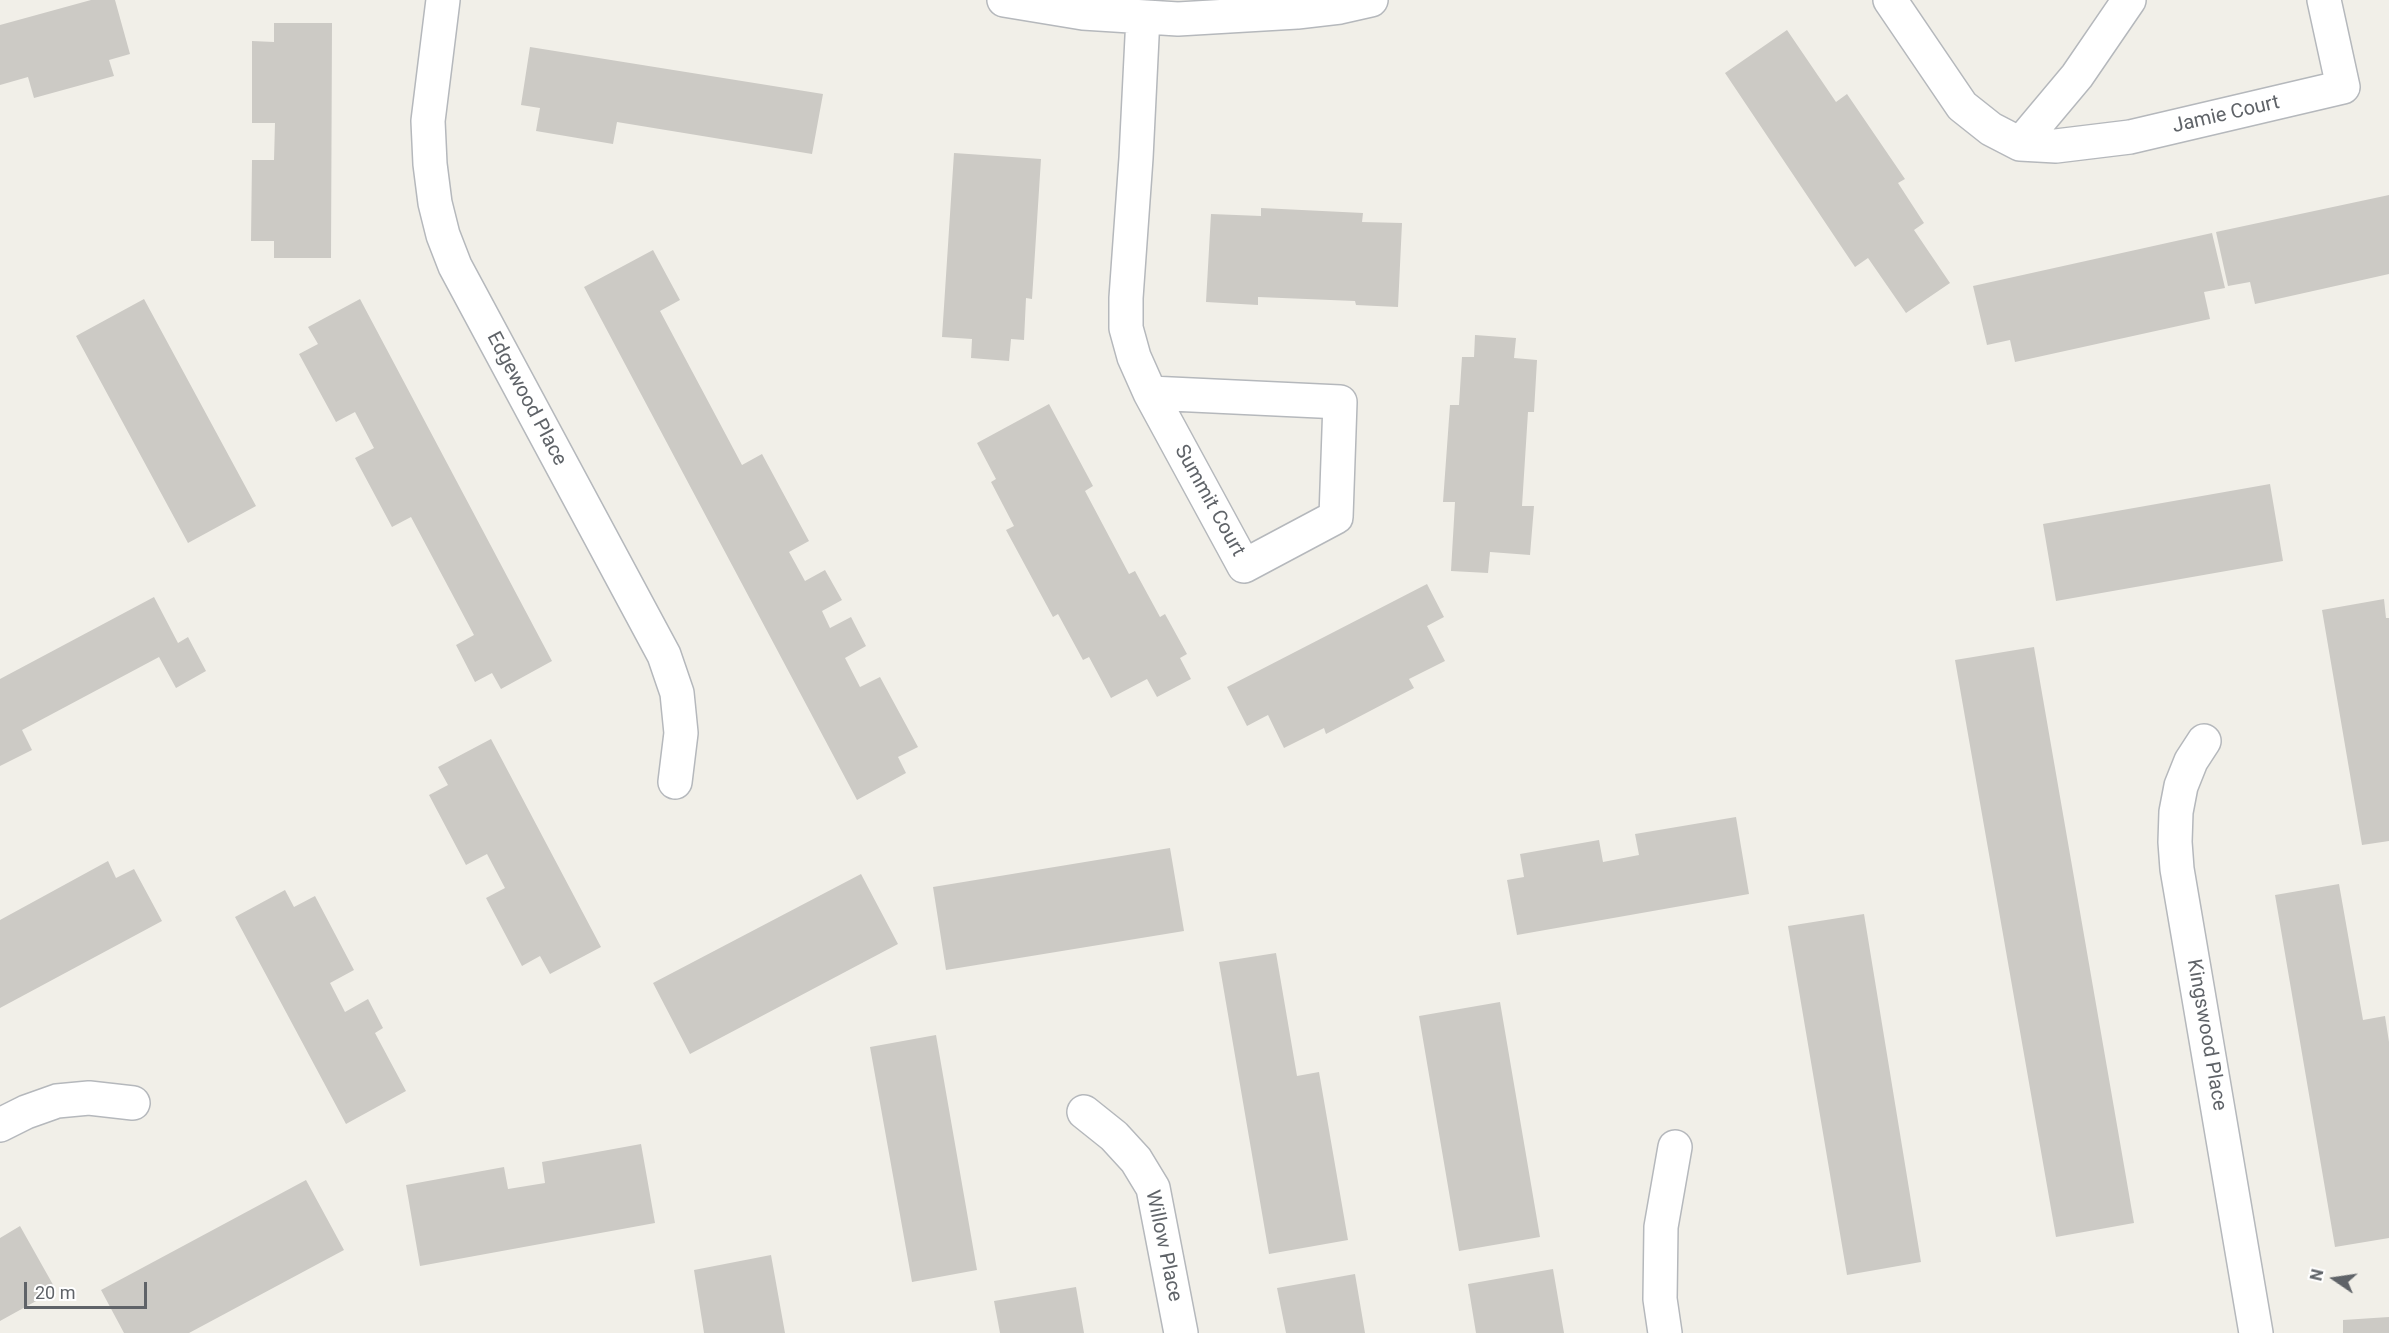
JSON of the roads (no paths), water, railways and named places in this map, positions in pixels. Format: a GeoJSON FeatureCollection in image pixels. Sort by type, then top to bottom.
{"type":"FeatureCollection","features":[{"type":"Feature","properties":{"kind":"street","name":"Edgewood Place"},"geometry":{"type":"LineString","coordinates":[[443,0],[428,121],[431,174],[443,235],[455,266],[664,655],[677,693],[681,733],[675,782]]}},
{"type":"Feature","properties":{"kind":"street"},"geometry":{"type":"LineString","coordinates":[[1004,0],[1083,13],[1178,19],[1253,16],[1340,7],[1371,0]]}},
{"type":"Feature","properties":{"kind":"street","name":"Jamie Court"},"geometry":{"type":"LineString","coordinates":[[1890,0],[1962,106],[1991,129],[2020,144],[2056,146],[2130,137],[2343,87],[2324,0]]}},
{"type":"Feature","properties":{"kind":"street"},"geometry":{"type":"LineString","coordinates":[[2020,144],[2077,76],[2129,0]]}},
{"type":"Feature","properties":{"kind":"street","name":"Summit Court"},"geometry":{"type":"LineString","coordinates":[[1143,17],[1126,298],[1126,328],[1134,357],[1149,393],[1244,566],[1336,517],[1340,402],[1149,393]]}},
{"type":"Feature","properties":{"kind":"street","name":"Kingswood Place"},"geometry":{"type":"LineString","coordinates":[[2204,741],[2191,761],[2181,786],[2176,812],[2177,869],[2256,1333]]}},
{"type":"Feature","properties":{"kind":"street"},"geometry":{"type":"LineString","coordinates":[[0,1125],[26,1112],[57,1101],[90,1098],[133,1103]]}},
{"type":"Feature","properties":{"kind":"street","name":"Willow Place"},"geometry":{"type":"LineString","coordinates":[[1084,1112],[1114,1136],[1136,1160],[1153,1188],[1181,1333]]}},
{"type":"Feature","properties":{"kind":"street"},"geometry":{"type":"LineString","coordinates":[[1665,1333],[1660,1299],[1661,1236],[1666,1192],[1675,1148]]}}]}
